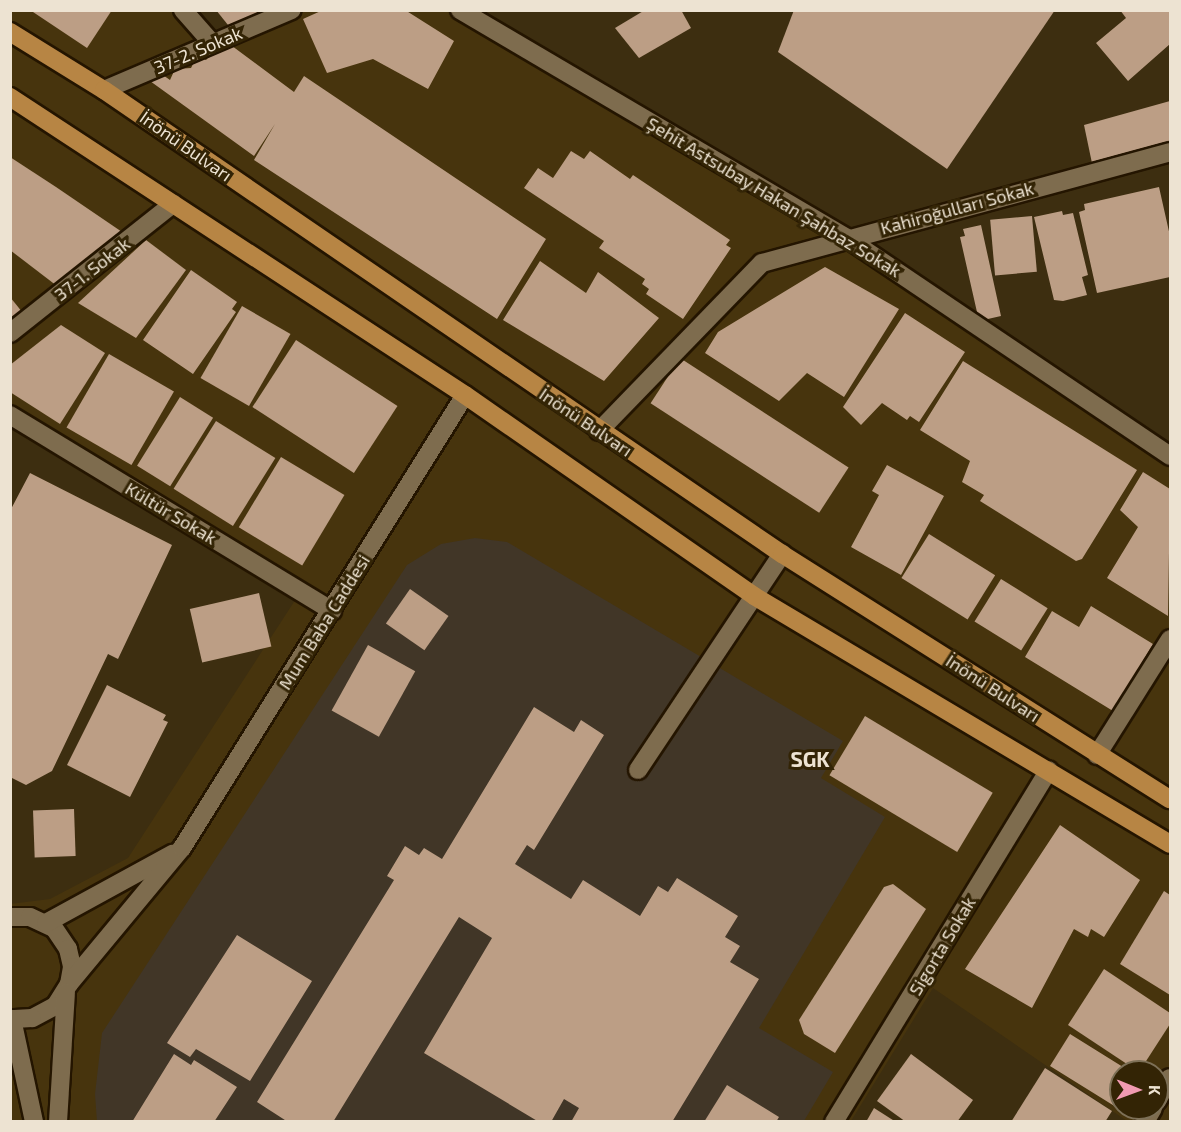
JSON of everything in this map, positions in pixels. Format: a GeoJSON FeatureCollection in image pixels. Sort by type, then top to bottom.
{"type":"FeatureCollection","features":[{"type":"Feature","properties":{"kind":"main road","name":"İnönü Bulvarı"},"geometry":{"type":"LineString","coordinates":[[10,32],[104,90],[783,555],[1170,799]]}},
{"type":"Feature","properties":{"kind":"main road"},"geometry":{"type":"LineString","coordinates":[[10,97],[465,395],[754,596],[1170,844]]}},
{"type":"Feature","properties":{"kind":"street"},"geometry":{"type":"LineString","coordinates":[[183,10],[212,43]]}},
{"type":"Feature","properties":{"kind":"street","name":"37-2. Sokak"},"geometry":{"type":"LineString","coordinates":[[104,90],[292,10]]}},
{"type":"Feature","properties":{"kind":"street","name":"Şehit Astsubay Hakan Şahbaz Sokak"},"geometry":{"type":"LineString","coordinates":[[460,10],[847,238],[1170,456]]}},
{"type":"Feature","properties":{"kind":"street","name":"Kahiroğulları Sokak"},"geometry":{"type":"LineString","coordinates":[[599,431],[762,263],[847,238],[1170,152]]}},
{"type":"Feature","properties":{"kind":"street","name":"37-1. Sokak"},"geometry":{"type":"LineString","coordinates":[[10,333],[173,204]]}},
{"type":"Feature","properties":{"kind":"street","name":"Mum Baba Caddesi"},"geometry":{"type":"LineString","coordinates":[[11,1019],[48,1011],[182,848],[465,395]]}},
{"type":"Feature","properties":{"kind":"street","name":"Kültür Sokak"},"geometry":{"type":"LineString","coordinates":[[10,415],[332,611]]}},
{"type":"Feature","properties":{"kind":"street"},"geometry":{"type":"LineString","coordinates":[[638,770],[783,555]]}},
{"type":"Feature","properties":{"kind":"street"},"geometry":{"type":"LineString","coordinates":[[1097,755],[1170,639]]}},
{"type":"Feature","properties":{"kind":"street","name":"Sigorta Sokak"},"geometry":{"type":"LineString","coordinates":[[834,1122],[1049,770]]}},
{"type":"Feature","properties":{"kind":"street","name":"Mum Baba Caddesi"},"geometry":{"type":"LineString","coordinates":[[46,923],[182,848]]}},
{"type":"Feature","properties":{"kind":"street"},"geometry":{"type":"LineString","coordinates":[[10,917],[46,923],[68,949],[58,1122]]}},
{"type":"Feature","properties":{"kind":"street"},"geometry":{"type":"LineString","coordinates":[[11,1019],[34,1122]]}},
{"type":"Feature","properties":{"kind":"shaded area"},"geometry":{"type":"Polygon","coordinates":[[[11,11],[174,11],[208,43],[291,11],[451,11],[1170,449],[1170,1121],[1126,1120],[1169,1120],[1169,1060],[1109,1060],[1109,1109],[933,988],[851,1121],[11,1121],[10,904],[50,899],[128,858],[303,588],[11,408],[11,11]]]}},
{"type":"Feature","properties":{"kind":"shaded area"},"geometry":{"type":"Polygon","coordinates":[[[475,538],[507,542],[843,741],[821,778],[885,817],[759,1028],[833,1072],[804,1121],[97,1122],[95,1094],[102,1033],[407,565],[441,544],[475,538]]]}},
{"type":"Feature","properties":{"kind":"building"},"geometry":{"type":"Polygon","coordinates":[[[30,10],[112,10],[87,48],[30,10]]]}},
{"type":"Feature","properties":{"kind":"building"},"geometry":{"type":"Polygon","coordinates":[[[216,10],[266,10],[232,30],[216,10]]]}},
{"type":"Feature","properties":{"kind":"building"},"geometry":{"type":"Polygon","coordinates":[[[323,10],[405,10],[454,41],[428,89],[373,59],[327,73],[303,19],[323,10]]]}},
{"type":"Feature","properties":{"kind":"building"},"geometry":{"type":"Polygon","coordinates":[[[645,10],[681,10],[691,28],[639,58],[615,28],[645,10]]]}},
{"type":"Feature","properties":{"kind":"building"},"geometry":{"type":"Polygon","coordinates":[[[794,10],[1055,10],[947,169],[778,52],[794,10]]]}},
{"type":"Feature","properties":{"kind":"building"},"geometry":{"type":"Polygon","coordinates":[[[1120,10],[1170,10],[1170,44],[1128,81],[1096,43],[1126,18],[1120,10]]]}},
{"type":"Feature","properties":{"kind":"building"},"geometry":{"type":"Polygon","coordinates":[[[224,40],[294,92],[304,76],[546,239],[497,319],[254,160],[275,124],[254,156],[150,81],[160,73],[170,80],[175,69],[191,68],[197,56],[206,60],[224,40]]]}},
{"type":"Feature","properties":{"kind":"building"},"geometry":{"type":"Polygon","coordinates":[[[1170,101],[1170,146],[1093,168],[1084,125],[1170,101]]]}},
{"type":"Feature","properties":{"kind":"building"},"geometry":{"type":"Polygon","coordinates":[[[571,151],[584,159],[590,151],[630,179],[633,175],[730,240],[726,245],[731,248],[683,319],[646,294],[649,289],[642,284],[645,279],[599,248],[604,241],[524,188],[538,168],[553,178],[571,151]]]}},
{"type":"Feature","properties":{"kind":"building"},"geometry":{"type":"Polygon","coordinates":[[[10,157],[125,234],[57,286],[10,250],[10,157]]]}},
{"type":"Feature","properties":{"kind":"building"},"geometry":{"type":"Polygon","coordinates":[[[1159,187],[1170,236],[1170,277],[1097,293],[1079,212],[1085,210],[1084,204],[1159,187]]]}},
{"type":"Feature","properties":{"kind":"building"},"geometry":{"type":"Polygon","coordinates":[[[1062,211],[1063,215],[1073,213],[1088,275],[1082,277],[1087,295],[1063,301],[1054,300],[1034,217],[1062,211]]]}},
{"type":"Feature","properties":{"kind":"building"},"geometry":{"type":"Polygon","coordinates":[[[1032,216],[1037,272],[995,275],[990,220],[1032,216]]]}},
{"type":"Feature","properties":{"kind":"building"},"geometry":{"type":"Polygon","coordinates":[[[981,225],[1001,316],[979,321],[960,237],[965,236],[963,229],[981,225]]]}},
{"type":"Feature","properties":{"kind":"building"},"geometry":{"type":"Polygon","coordinates":[[[146,240],[186,270],[136,338],[78,303],[146,240]]]}},
{"type":"Feature","properties":{"kind":"building"},"geometry":{"type":"Polygon","coordinates":[[[540,261],[586,293],[598,272],[659,318],[604,381],[503,320],[540,261]]]}},
{"type":"Feature","properties":{"kind":"building"},"geometry":{"type":"Polygon","coordinates":[[[825,267],[899,309],[844,397],[807,373],[779,401],[705,353],[718,332],[825,267]]]}},
{"type":"Feature","properties":{"kind":"building"},"geometry":{"type":"Polygon","coordinates":[[[191,270],[237,302],[232,309],[236,312],[193,374],[143,340],[191,270]]]}},
{"type":"Feature","properties":{"kind":"building"},"geometry":{"type":"Polygon","coordinates":[[[10,297],[27,318],[10,331],[10,297]]]}},
{"type":"Feature","properties":{"kind":"building"},"geometry":{"type":"Polygon","coordinates":[[[242,306],[290,334],[249,406],[200,378],[242,306]]]}},
{"type":"Feature","properties":{"kind":"building"},"geometry":{"type":"Polygon","coordinates":[[[905,313],[965,352],[919,422],[910,416],[907,420],[882,403],[861,425],[843,407],[905,313]]]}},
{"type":"Feature","properties":{"kind":"building"},"geometry":{"type":"Polygon","coordinates":[[[61,325],[105,353],[60,424],[10,392],[10,365],[61,325]]]}},
{"type":"Feature","properties":{"kind":"building"},"geometry":{"type":"Polygon","coordinates":[[[296,340],[397,406],[354,473],[252,407],[296,340]]]}},
{"type":"Feature","properties":{"kind":"building"},"geometry":{"type":"Polygon","coordinates":[[[109,354],[174,392],[131,465],[66,428],[109,354]]]}},
{"type":"Feature","properties":{"kind":"building"},"geometry":{"type":"Polygon","coordinates":[[[680,358],[849,467],[819,513],[651,403],[680,358]]]}},
{"type":"Feature","properties":{"kind":"building"},"geometry":{"type":"Polygon","coordinates":[[[963,361],[1137,470],[1082,559],[1076,561],[980,501],[984,495],[962,482],[970,461],[920,430],[963,361]]]}},
{"type":"Feature","properties":{"kind":"building"},"geometry":{"type":"Polygon","coordinates":[[[180,397],[213,418],[170,486],[137,466],[180,397]]]}},
{"type":"Feature","properties":{"kind":"building"},"geometry":{"type":"Polygon","coordinates":[[[216,421],[275,458],[233,526],[174,489],[216,421]]]}},
{"type":"Feature","properties":{"kind":"building"},"geometry":{"type":"Polygon","coordinates":[[[281,457],[344,495],[302,565],[239,527],[281,457]]]}},
{"type":"Feature","properties":{"kind":"building"},"geometry":{"type":"Polygon","coordinates":[[[887,465],[944,496],[901,575],[851,547],[879,495],[872,491],[887,465]]]}},
{"type":"Feature","properties":{"kind":"building"},"geometry":{"type":"Polygon","coordinates":[[[1143,472],[1170,489],[1168,616],[1107,578],[1138,527],[1120,510],[1143,472]]]}},
{"type":"Feature","properties":{"kind":"building"},"geometry":{"type":"Polygon","coordinates":[[[30,473],[172,545],[118,659],[108,654],[52,771],[26,785],[10,777],[10,511],[30,473]]]}},
{"type":"Feature","properties":{"kind":"building"},"geometry":{"type":"Polygon","coordinates":[[[929,534],[995,575],[968,619],[901,578],[929,534]]]}},
{"type":"Feature","properties":{"kind":"building"},"geometry":{"type":"Polygon","coordinates":[[[1001,579],[1048,608],[1021,651],[975,621],[1001,579]]]}},
{"type":"Feature","properties":{"kind":"building"},"geometry":{"type":"Polygon","coordinates":[[[410,589],[449,616],[424,650],[386,623],[410,589]]]}},
{"type":"Feature","properties":{"kind":"building"},"geometry":{"type":"Polygon","coordinates":[[[259,593],[271,647],[202,663],[190,609],[259,593]]]}},
{"type":"Feature","properties":{"kind":"building"},"geometry":{"type":"Polygon","coordinates":[[[1091,606],[1153,644],[1113,711],[1025,657],[1052,611],[1079,627],[1091,606]]]}},
{"type":"Feature","properties":{"kind":"building"},"geometry":{"type":"Polygon","coordinates":[[[368,645],[415,671],[379,737],[332,711],[368,645]]]}},
{"type":"Feature","properties":{"kind":"building"},"geometry":{"type":"Polygon","coordinates":[[[107,685],[166,715],[163,720],[168,722],[130,797],[67,765],[107,685]]]}},
{"type":"Feature","properties":{"kind":"building"},"geometry":{"type":"Polygon","coordinates":[[[534,707],[574,732],[581,720],[604,735],[534,850],[527,845],[515,864],[571,899],[583,880],[640,916],[658,886],[668,892],[677,878],[738,916],[725,937],[740,946],[730,962],[759,979],[672,1122],[571,1122],[579,1108],[564,1099],[551,1122],[539,1122],[424,1053],[492,938],[459,917],[333,1122],[288,1122],[257,1102],[394,880],[387,876],[405,846],[419,855],[424,848],[442,859],[534,707]]]}},
{"type":"Feature","properties":{"kind":"building","name":"SGK"},"geometry":{"type":"Polygon","coordinates":[[[865,716],[993,793],[957,852],[829,775],[865,716]]]}},
{"type":"Feature","properties":{"kind":"building"},"geometry":{"type":"Polygon","coordinates":[[[74,809],[76,856],[35,857],[33,810],[74,809]]]}},
{"type":"Feature","properties":{"kind":"building"},"geometry":{"type":"Polygon","coordinates":[[[1060,825],[1140,880],[1104,937],[1091,929],[1088,937],[1074,929],[1032,1008],[965,969],[1060,825]]]}},
{"type":"Feature","properties":{"kind":"building"},"geometry":{"type":"Polygon","coordinates":[[[893,884],[926,909],[835,1053],[804,1034],[799,1020],[884,887],[893,884]]]}},
{"type":"Feature","properties":{"kind":"building"},"geometry":{"type":"Polygon","coordinates":[[[1164,891],[1170,895],[1170,995],[1120,964],[1164,891]]]}},
{"type":"Feature","properties":{"kind":"building"},"geometry":{"type":"Polygon","coordinates":[[[237,935],[312,981],[250,1081],[196,1049],[190,1057],[167,1043],[237,935]]]}},
{"type":"Feature","properties":{"kind":"building"},"geometry":{"type":"Polygon","coordinates":[[[1104,969],[1170,1013],[1170,1024],[1147,1060],[1121,1060],[1068,1025],[1104,969]]]}},
{"type":"Feature","properties":{"kind":"building"},"geometry":{"type":"Polygon","coordinates":[[[1070,1034],[1112,1060],[1109,1060],[1109,1103],[1050,1066],[1070,1034]]]}},
{"type":"Feature","properties":{"kind":"building"},"geometry":{"type":"Polygon","coordinates":[[[174,1054],[191,1065],[194,1060],[237,1087],[214,1122],[132,1122],[174,1054]]]}},
{"type":"Feature","properties":{"kind":"building"},"geometry":{"type":"Polygon","coordinates":[[[911,1054],[973,1100],[957,1122],[906,1122],[877,1101],[911,1054]]]}},
{"type":"Feature","properties":{"kind":"building"},"geometry":{"type":"Polygon","coordinates":[[[1045,1068],[1109,1109],[1109,1116],[1105,1122],[1011,1122],[1045,1068]]]}},
{"type":"Feature","properties":{"kind":"building"},"geometry":{"type":"Polygon","coordinates":[[[727,1085],[779,1117],[776,1122],[704,1122],[727,1085]]]}},
{"type":"Feature","properties":{"kind":"building"},"geometry":{"type":"Polygon","coordinates":[[[874,1108],[896,1122],[866,1122],[874,1108]]]}},
{"type":"Feature","properties":{"kind":"district","name":"SGK"},"geometry":{"type":"Point","coordinates":[810,759]}}]}
